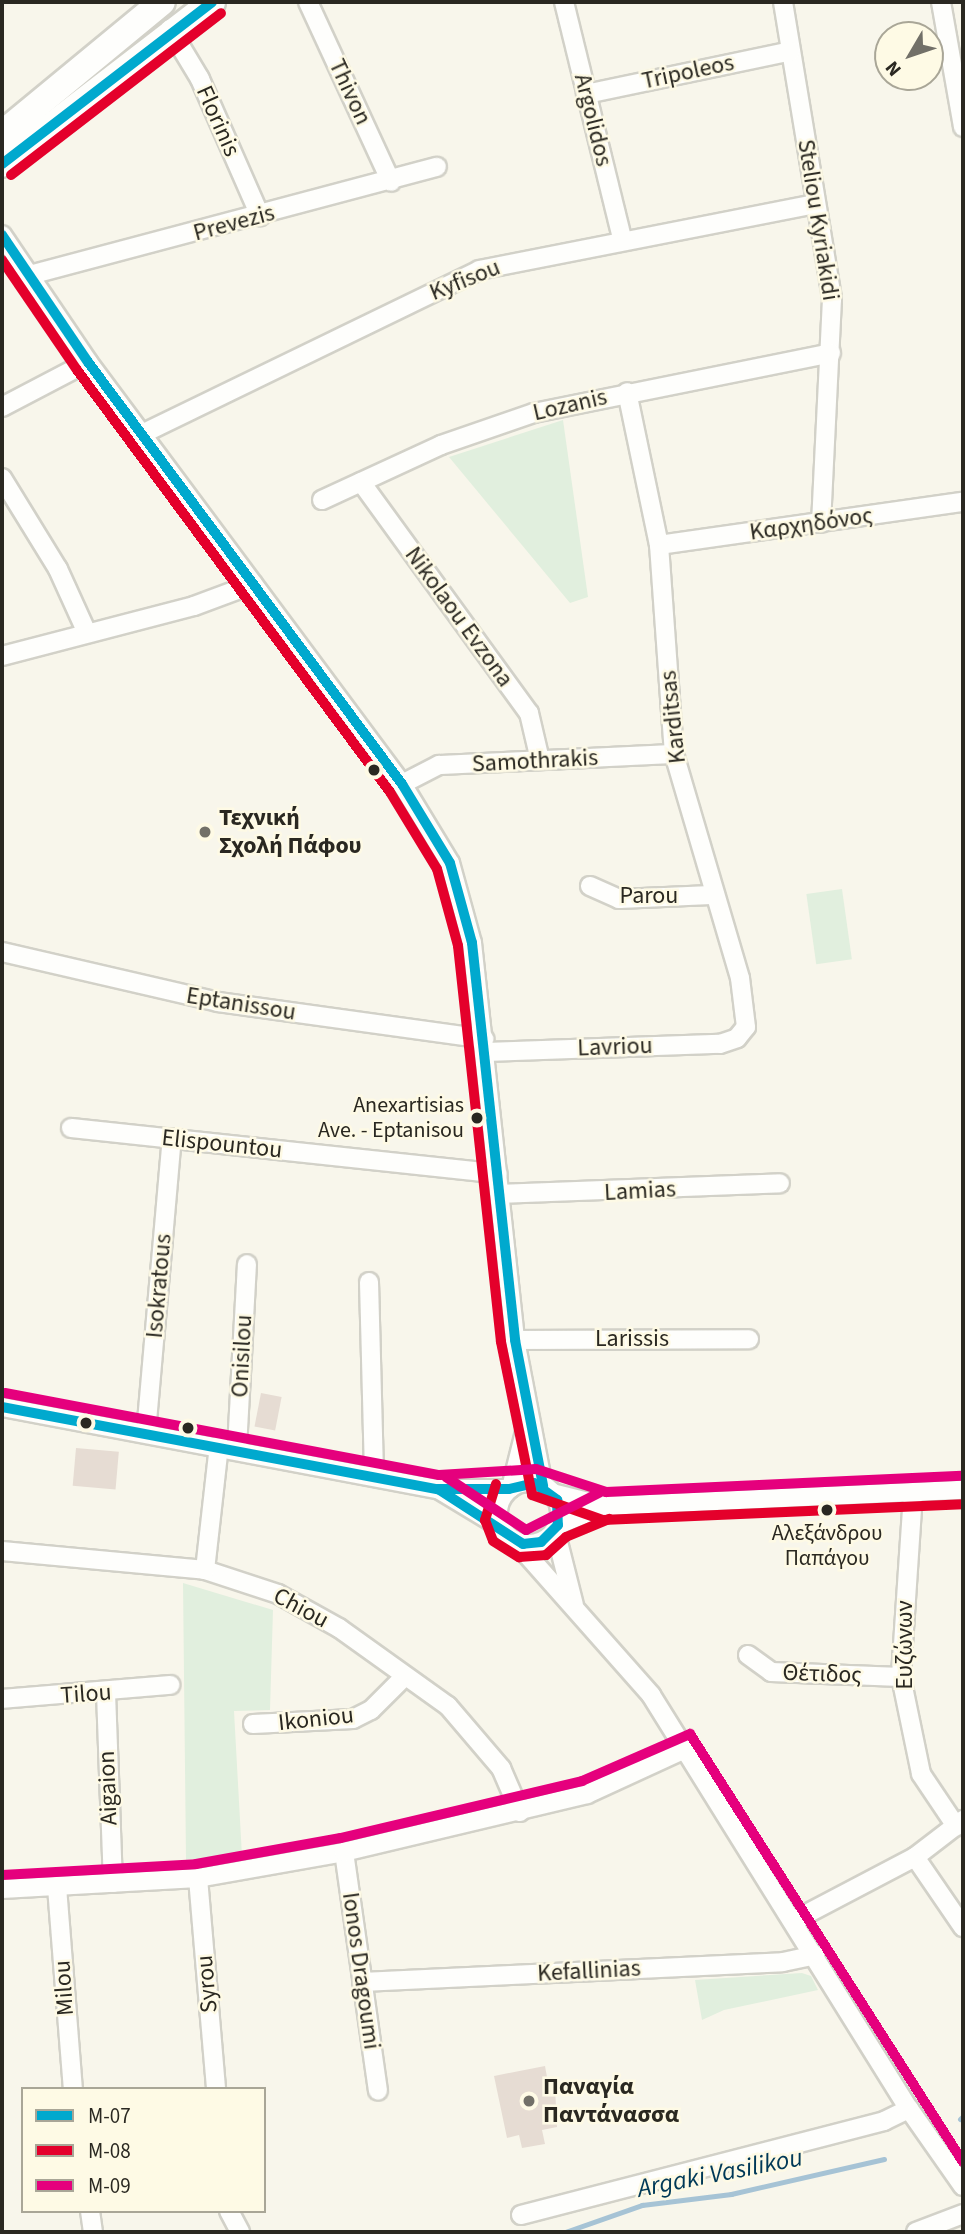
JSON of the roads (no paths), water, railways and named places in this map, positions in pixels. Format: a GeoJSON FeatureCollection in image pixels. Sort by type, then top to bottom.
{"type":"FeatureCollection","features":[{"type":"Feature","properties":{"kind":"highway"},"geometry":{"type":"LineString","coordinates":[[2,134],[162,2]]}},
{"type":"Feature","properties":{"kind":"highway"},"geometry":{"type":"LineString","coordinates":[[2,164],[170,29],[212,2]]}},
{"type":"Feature","properties":{"kind":"street","name":"Thivon"},"geometry":{"type":"LineString","coordinates":[[308,2],[391,182]]}},
{"type":"Feature","properties":{"kind":"street","name":"Argolidos"},"geometry":{"type":"LineString","coordinates":[[564,2],[622,239]]}},
{"type":"Feature","properties":{"kind":"street","name":"Steliou Kyriakidi"},"geometry":{"type":"LineString","coordinates":[[783,2],[832,299],[821,523]]}},
{"type":"Feature","properties":{"kind":"street"},"geometry":{"type":"LineString","coordinates":[[941,2],[963,127]]}},
{"type":"Feature","properties":{"kind":"street","name":"Florinis"},"geometry":{"type":"LineString","coordinates":[[170,29],[200,79],[260,216]]}},
{"type":"Feature","properties":{"kind":"street","name":"Tripoleos"},"geometry":{"type":"LineString","coordinates":[[586,94],[791,51]]}},
{"type":"Feature","properties":{"kind":"street","name":"Prevezis"},"geometry":{"type":"LineString","coordinates":[[30,275],[391,182],[437,167]]}},
{"type":"Feature","properties":{"kind":"street","name":"Kyfisou"},"geometry":{"type":"LineString","coordinates":[[142,434],[479,270],[622,239],[815,204]]}},
{"type":"Feature","properties":{"kind":"street"},"geometry":{"type":"LineString","coordinates":[[2,235],[88,362],[402,784],[450,863],[472,943],[515,1340],[527,1421],[547,1489],[559,1508],[556,1528],[575,1607]]}},
{"type":"Feature","properties":{"kind":"street","name":"Lozanis"},"geometry":{"type":"LineString","coordinates":[[322,500],[487,427],[627,392],[831,353]]}},
{"type":"Feature","properties":{"kind":"street"},"geometry":{"type":"LineString","coordinates":[[2,407],[88,362]]}},
{"type":"Feature","properties":{"kind":"street","name":"Karditsas"},"geometry":{"type":"LineString","coordinates":[[627,392],[659,545],[674,754],[711,895],[740,978],[747,1017],[742,1035]]}},
{"type":"Feature","properties":{"kind":"street"},"geometry":{"type":"LineString","coordinates":[[2,478],[58,569],[88,634]]}},
{"type":"Feature","properties":{"kind":"street","name":"Nikolaou Evzona"},"geometry":{"type":"LineString","coordinates":[[361,482],[529,713],[540,760]]}},
{"type":"Feature","properties":{"kind":"street","name":"Καρχηδόνος"},"geometry":{"type":"LineString","coordinates":[[659,545],[963,502]]}},
{"type":"Feature","properties":{"kind":"street"},"geometry":{"type":"LineString","coordinates":[[2,656],[194,606],[253,584]]}},
{"type":"Feature","properties":{"kind":"street","name":"Samothrakis"},"geometry":{"type":"LineString","coordinates":[[402,784],[439,765],[674,754]]}},
{"type":"Feature","properties":{"kind":"street","name":"Parou"},"geometry":{"type":"LineString","coordinates":[[590,886],[619,899],[711,895]]}},
{"type":"Feature","properties":{"kind":"street","name":"Eptanissou"},"geometry":{"type":"LineString","coordinates":[[2,952],[218,1002],[485,1045]]}},
{"type":"Feature","properties":{"kind":"street","name":"Lavriou"},"geometry":{"type":"LineString","coordinates":[[485,1045],[720,1044],[742,1035]]}},
{"type":"Feature","properties":{"kind":"street","name":"Elispountou"},"geometry":{"type":"LineString","coordinates":[[71,1128],[498,1174]]}},
{"type":"Feature","properties":{"kind":"street","name":"Isokratous"},"geometry":{"type":"LineString","coordinates":[[146,1433],[172,1138]]}},
{"type":"Feature","properties":{"kind":"street","name":"Lamias"},"geometry":{"type":"LineString","coordinates":[[500,1194],[780,1184]]}},
{"type":"Feature","properties":{"kind":"street","name":"Onisilou"},"geometry":{"type":"LineString","coordinates":[[205,1570],[228,1446],[247,1264]]}},
{"type":"Feature","properties":{"kind":"street"},"geometry":{"type":"LineString","coordinates":[[369,1282],[374,1476]]}},
{"type":"Feature","properties":{"kind":"street","name":"Larissis"},"geometry":{"type":"LineString","coordinates":[[515,1340],[749,1339]]}},
{"type":"Feature","properties":{"kind":"street"},"geometry":{"type":"LineString","coordinates":[[2,1407],[228,1446],[438,1489],[510,1489],[525,1483],[604,1506],[963,1490]]}},
{"type":"Feature","properties":{"kind":"street"},"geometry":{"type":"LineString","coordinates":[[501,1527],[499,1503],[510,1489],[527,1421]]}},
{"type":"Feature","properties":{"kind":"street"},"geometry":{"type":"LineString","coordinates":[[438,1489],[501,1527],[651,1695],[687,1748],[909,2109],[963,2186]]}},
{"type":"Feature","properties":{"kind":"street","name":"Ευζώνων"},"geometry":{"type":"LineString","coordinates":[[914,1494],[901,1677],[921,1774],[959,1823]]}},
{"type":"Feature","properties":{"kind":"street"},"geometry":{"type":"LineString","coordinates":[[514,1540],[541,1542],[556,1528],[604,1506]]}},
{"type":"Feature","properties":{"kind":"street","name":"Chiou"},"geometry":{"type":"LineString","coordinates":[[2,1551],[205,1570],[278,1594],[339,1628],[405,1675],[478,1737],[501,1768],[520,1812]]}},
{"type":"Feature","properties":{"kind":"street","name":"Θέτιδος"},"geometry":{"type":"LineString","coordinates":[[748,1655],[771,1672],[901,1677]]}},
{"type":"Feature","properties":{"kind":"street","name":"Ikoniou"},"geometry":{"type":"LineString","coordinates":[[253,1724],[353,1719],[371,1710],[405,1675]]}},
{"type":"Feature","properties":{"kind":"street","name":"Tilou"},"geometry":{"type":"LineString","coordinates":[[2,1699],[106,1693],[170,1685]]}},
{"type":"Feature","properties":{"kind":"street","name":"Aigaion"},"geometry":{"type":"LineString","coordinates":[[106,1693],[113,1883]]}},
{"type":"Feature","properties":{"kind":"street"},"geometry":{"type":"LineString","coordinates":[[2,1889],[198,1878],[344,1852],[520,1812],[620,1782],[687,1748]]}},
{"type":"Feature","properties":{"kind":"street"},"geometry":{"type":"LineString","coordinates":[[794,1920],[915,1857],[959,1823]]}},
{"type":"Feature","properties":{"kind":"street","name":"Ionos Dragoumi"},"geometry":{"type":"LineString","coordinates":[[344,1852],[378,2091]]}},
{"type":"Feature","properties":{"kind":"street"},"geometry":{"type":"LineString","coordinates":[[915,1857],[963,1927]]}},
{"type":"Feature","properties":{"kind":"street","name":"Syrou"},"geometry":{"type":"LineString","coordinates":[[198,1878],[216,2087]]}},
{"type":"Feature","properties":{"kind":"street","name":"Milou"},"geometry":{"type":"LineString","coordinates":[[57,1887],[74,2087]]}},
{"type":"Feature","properties":{"kind":"street","name":"Kefallinias"},"geometry":{"type":"LineString","coordinates":[[362,1982],[783,1962],[815,1955]]}},
{"type":"Feature","properties":{"kind":"street"},"geometry":{"type":"LineString","coordinates":[[521,2215],[862,2127],[909,2109]]}},
{"type":"Feature","properties":{"kind":"street"},"geometry":{"type":"LineString","coordinates":[[90,2213],[93,2232]]}},
{"type":"Feature","properties":{"kind":"street"},"geometry":{"type":"LineString","coordinates":[[230,2213],[240,2232]]}},
{"type":"Feature","properties":{"kind":"street"},"geometry":{"type":"LineString","coordinates":[[916,2232],[963,2214]]}},
{"type":"Feature","properties":{"kind":"waterway","name":"Argaki Vasilikou"},"geometry":{"type":"LineString","coordinates":[[960,2119],[963,2116]]}},
{"type":"Feature","properties":{"kind":"waterway","name":"Argaki Vasilikou"},"geometry":{"type":"LineString","coordinates":[[565,2232],[642,2205],[731,2194],[884,2159]]}},
{"type":"Feature","properties":{"kind":"place","name":"Τεχνική Σχολή Πάφου"},"geometry":{"type":"Point","coordinates":[205,832]}},
{"type":"Feature","properties":{"kind":"place","name":"Anexartisias Ave. - Eptanisou"},"geometry":{"type":"Point","coordinates":[477,1118]}},
{"type":"Feature","properties":{"kind":"place","name":"Αλεξάνδρου Παπάγου"},"geometry":{"type":"Point","coordinates":[827,1510]}},
{"type":"Feature","properties":{"kind":"place","name":"Παναγία Παντάνασσα"},"geometry":{"type":"Point","coordinates":[529,2101]}}]}
